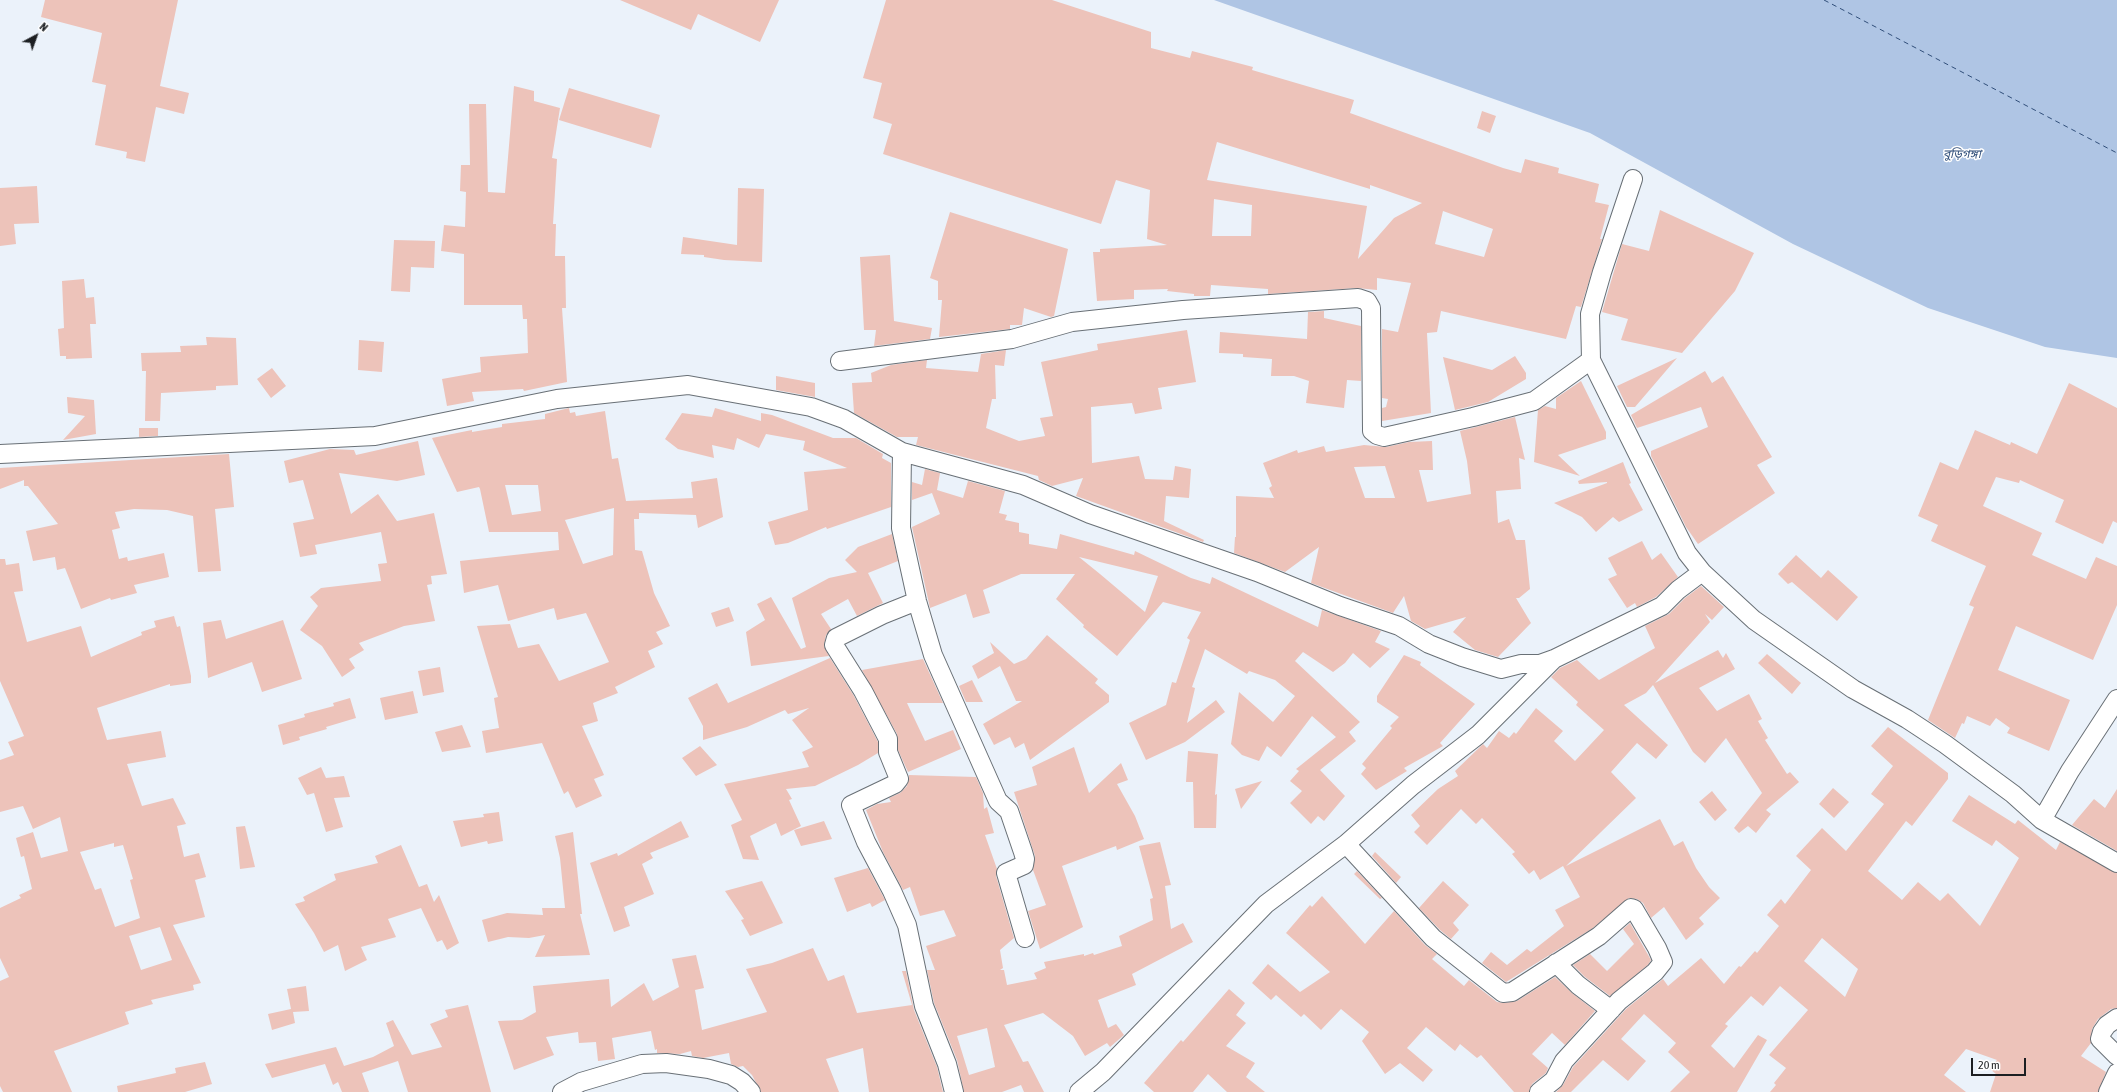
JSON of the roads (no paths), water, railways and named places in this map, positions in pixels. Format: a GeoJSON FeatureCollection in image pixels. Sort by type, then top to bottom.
{"type":"FeatureCollection","features":[{"type":"Feature","properties":{"kind":"street"},"geometry":{"type":"LineString","coordinates":[[1633,179],[1602,272],[1590,314],[1592,360],[1687,554],[1702,572],[1754,620],[1853,689],[1907,719],[1945,744],[2013,794],[2042,820],[2117,863]]}},
{"type":"Feature","properties":{"kind":"street"},"geometry":{"type":"LineString","coordinates":[[840,361],[1012,339],[1072,322],[1183,310],[1358,298],[1367,301],[1371,308],[1372,431],[1377,436],[1384,437],[1474,417],[1534,401],[1592,360]]}},
{"type":"Feature","properties":{"kind":"street"},"geometry":{"type":"LineString","coordinates":[[0,454],[375,436],[557,399],[688,386],[811,407],[844,420],[902,452],[1023,485],[1090,514],[1257,572],[1340,606],[1399,626],[1429,644],[1462,658],[1501,669],[1521,664],[1540,664],[1554,659],[1662,606],[1678,590],[1702,572]]}},
{"type":"Feature","properties":{"kind":"street"},"geometry":{"type":"LineString","coordinates":[[902,452],[901,528],[917,601],[933,655],[998,801],[1008,811],[1023,852],[1025,859],[1024,865],[1006,872],[1025,938]]}},
{"type":"Feature","properties":{"kind":"street"},"geometry":{"type":"LineString","coordinates":[[917,601],[882,615],[836,638],[834,645],[863,691],[888,739],[888,752],[898,779],[895,784],[851,805],[907,925],[924,1006],[948,1064],[954,1092]]}},
{"type":"Feature","properties":{"kind":"street"},"geometry":{"type":"LineString","coordinates":[[1079,1092],[1103,1072],[1266,904],[1346,844],[1413,785],[1478,735],[1554,659]]}},
{"type":"Feature","properties":{"kind":"street"},"geometry":{"type":"LineString","coordinates":[[2042,820],[2070,771],[2117,699]]}},
{"type":"Feature","properties":{"kind":"street"},"geometry":{"type":"LineString","coordinates":[[1346,844],[1433,938],[1503,993],[1512,992],[1599,936],[1632,908],[1658,948],[1663,962],[1660,967],[1619,1001],[1564,1061],[1554,1080],[1539,1092]]}},
{"type":"Feature","properties":{"kind":"street"},"geometry":{"type":"LineString","coordinates":[[1556,963],[1578,984],[1611,1010]]}},
{"type":"Feature","properties":{"kind":"street"},"geometry":{"type":"LineString","coordinates":[[2117,1018],[2106,1025],[2100,1039],[2117,1056]]}},
{"type":"Feature","properties":{"kind":"street"},"geometry":{"type":"LineString","coordinates":[[562,1092],[581,1082],[642,1064],[666,1064],[709,1069],[730,1075],[742,1082],[751,1092]]}},
{"type":"Feature","properties":{"kind":"street"},"geometry":{"type":"LineString","coordinates":[[2108,1092],[2117,1073]]}},
{"type":"Feature","properties":{"kind":"water","name":"বুড়িগঙ্গা"},"geometry":{"type":"Polygon","coordinates":[[[1214,0],[2117,0],[2117,358],[2045,347],[1928,308],[1793,244],[1590,133],[1214,0]]]}}]}
